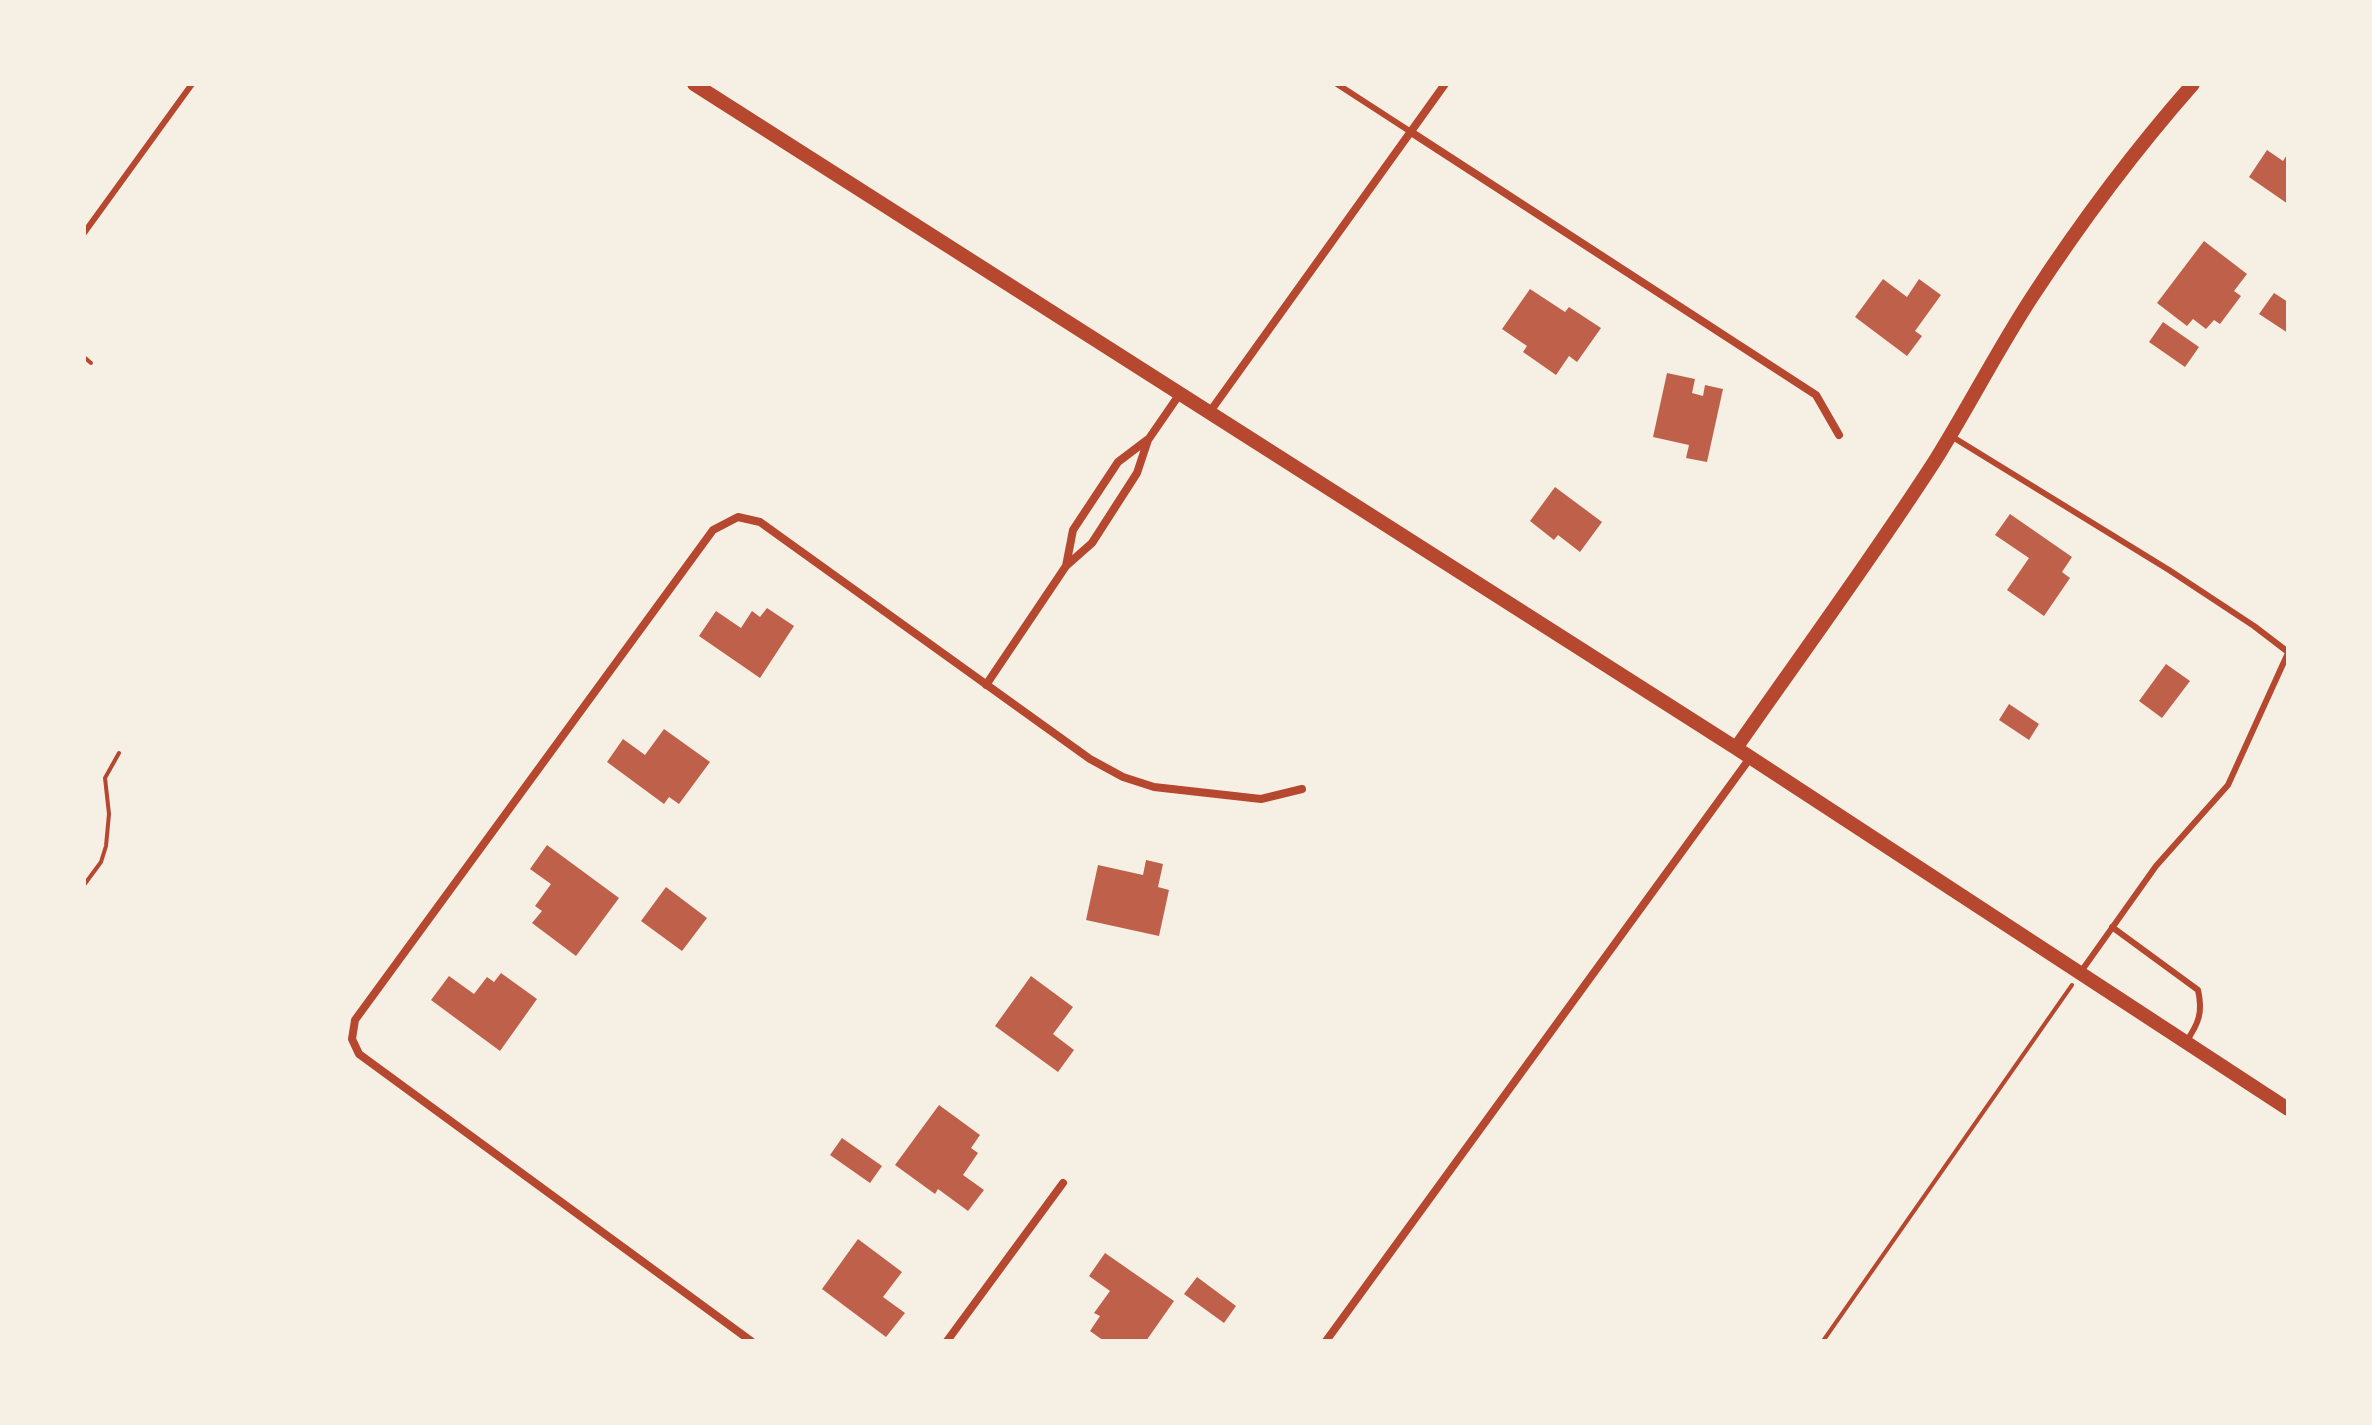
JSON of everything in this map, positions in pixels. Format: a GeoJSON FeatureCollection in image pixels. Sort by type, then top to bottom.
{"type":"FeatureCollection","features":[{"type":"Feature","properties":{"kind":"street"},"geometry":{"type":"LineString","coordinates":[[694,84],[1736,748],[2288,1109]]}},
{"type":"Feature","properties":{"kind":"street"},"geometry":{"type":"LineString","coordinates":[[1209,413],[1445,84]]}},
{"type":"Feature","properties":{"kind":"street"},"geometry":{"type":"LineString","coordinates":[[1736,748],[1882,540],[2031,299],[2088,214],[2145,139],[2193,84]]}},
{"type":"Feature","properties":{"kind":"street"},"geometry":{"type":"LineString","coordinates":[[1411,132],[1816,395],[1839,435]]}},
{"type":"Feature","properties":{"kind":"street"},"geometry":{"type":"LineString","coordinates":[[986,685],[1066,566],[1092,543],[1137,473],[1148,440],[1179,395]]}},
{"type":"Feature","properties":{"kind":"street"},"geometry":{"type":"LineString","coordinates":[[1066,566],[1073,530],[1118,462],[1148,440]]}},
{"type":"Feature","properties":{"kind":"street"},"geometry":{"type":"LineString","coordinates":[[751,1341],[359,1054],[352,1039],[355,1020],[713,530],[738,517],[760,522],[1090,759],[1123,777],[1154,787],[1261,799],[1302,789]]}},
{"type":"Feature","properties":{"kind":"street"},"geometry":{"type":"LineString","coordinates":[[1326,1341],[1750,758]]}},
{"type":"Feature","properties":{"kind":"street"},"geometry":{"type":"LineString","coordinates":[[947,1341],[1063,1183]]}},
{"type":"Feature","properties":{"kind":"lane"},"geometry":{"type":"LineString","coordinates":[[84,233],[192,84]]}},
{"type":"Feature","properties":{"kind":"lane"},"geometry":{"type":"LineString","coordinates":[[1337,84],[1411,132]]}},
{"type":"Feature","properties":{"kind":"lane"},"geometry":{"type":"LineString","coordinates":[[1949,436],[2169,570],[2254,626],[2288,653],[2228,785],[2182,834],[2080,973]]}},
{"type":"Feature","properties":{"kind":"lane"},"geometry":{"type":"LineString","coordinates":[[2112,927],[2198,990],[2202,1007],[2199,1022],[2186,1042]]}},
{"type":"Feature","properties":{"kind":"path"},"geometry":{"type":"LineString","coordinates":[[84,357],[91,363]]}},
{"type":"Feature","properties":{"kind":"path"},"geometry":{"type":"LineString","coordinates":[[84,885],[101,862],[106,846],[109,814],[105,778],[119,753]]}},
{"type":"Feature","properties":{"kind":"path"},"geometry":{"type":"LineString","coordinates":[[1823,1341],[2080,973]]}},
{"type":"Feature","properties":{"kind":"building"},"geometry":{"type":"Polygon","coordinates":[[[2267,150],[2283,161],[2288,153],[2288,204],[2249,177],[2267,150]]]}},
{"type":"Feature","properties":{"kind":"building"},"geometry":{"type":"Polygon","coordinates":[[[2204,241],[2247,274],[2234,291],[2241,296],[2220,324],[2214,320],[2206,329],[2193,319],[2187,326],[2157,303],[2204,241]]]}},
{"type":"Feature","properties":{"kind":"building"},"geometry":{"type":"Polygon","coordinates":[[[1883,279],[1907,297],[1919,279],[1941,295],[1915,331],[1922,336],[1907,356],[1855,317],[1883,279]]]}},
{"type":"Feature","properties":{"kind":"building"},"geometry":{"type":"Polygon","coordinates":[[[1530,289],[1565,312],[1569,307],[1601,328],[1577,362],[1569,356],[1556,375],[1523,352],[1527,346],[1502,329],[1530,289]]]}},
{"type":"Feature","properties":{"kind":"building"},"geometry":{"type":"Polygon","coordinates":[[[2274,293],[2288,302],[2288,333],[2259,314],[2274,293]]]}},
{"type":"Feature","properties":{"kind":"building"},"geometry":{"type":"Polygon","coordinates":[[[2163,322],[2199,347],[2185,367],[2149,342],[2163,322]]]}},
{"type":"Feature","properties":{"kind":"building"},"geometry":{"type":"Polygon","coordinates":[[[1667,373],[1695,379],[1692,393],[1703,396],[1705,385],[1723,389],[1707,462],[1686,458],[1689,445],[1653,437],[1667,373]]]}},
{"type":"Feature","properties":{"kind":"building"},"geometry":{"type":"Polygon","coordinates":[[[1555,487],[1602,522],[1580,552],[1558,535],[1554,540],[1530,521],[1555,487]]]}},
{"type":"Feature","properties":{"kind":"building"},"geometry":{"type":"Polygon","coordinates":[[[2010,514],[2072,557],[2062,572],[2070,578],[2044,616],[2007,590],[2029,558],[1995,535],[2010,514]]]}},
{"type":"Feature","properties":{"kind":"building"},"geometry":{"type":"Polygon","coordinates":[[[767,608],[794,626],[760,678],[699,636],[716,611],[741,628],[752,611],[760,617],[767,608]]]}},
{"type":"Feature","properties":{"kind":"building"},"geometry":{"type":"Polygon","coordinates":[[[2166,664],[2190,681],[2162,718],[2139,701],[2166,664]]]}},
{"type":"Feature","properties":{"kind":"building"},"geometry":{"type":"Polygon","coordinates":[[[2009,704],[2039,724],[2029,740],[1999,720],[2009,704]]]}},
{"type":"Feature","properties":{"kind":"building"},"geometry":{"type":"Polygon","coordinates":[[[664,729],[710,762],[679,804],[669,797],[664,804],[607,762],[623,739],[645,755],[664,729]]]}},
{"type":"Feature","properties":{"kind":"building"},"geometry":{"type":"Polygon","coordinates":[[[547,845],[619,898],[576,956],[532,923],[542,911],[535,906],[551,884],[530,869],[547,845]]]}},
{"type":"Feature","properties":{"kind":"building"},"geometry":{"type":"Polygon","coordinates":[[[1146,860],[1163,864],[1158,887],[1169,890],[1159,936],[1086,920],[1098,865],[1143,875],[1146,860]]]}},
{"type":"Feature","properties":{"kind":"building"},"geometry":{"type":"Polygon","coordinates":[[[666,887],[707,918],[682,951],[641,921],[666,887]]]}},
{"type":"Feature","properties":{"kind":"building"},"geometry":{"type":"Polygon","coordinates":[[[501,973],[537,999],[500,1051],[431,1000],[449,976],[474,994],[487,977],[494,982],[501,973]]]}},
{"type":"Feature","properties":{"kind":"building"},"geometry":{"type":"Polygon","coordinates":[[[1031,976],[1073,1007],[1053,1034],[1074,1050],[1058,1072],[995,1026],[1031,976]]]}},
{"type":"Feature","properties":{"kind":"building"},"geometry":{"type":"Polygon","coordinates":[[[939,1105],[980,1135],[971,1148],[978,1153],[963,1175],[984,1190],[968,1211],[938,1189],[935,1194],[895,1165],[939,1105]]]}},
{"type":"Feature","properties":{"kind":"building"},"geometry":{"type":"Polygon","coordinates":[[[842,1138],[882,1166],[870,1183],[830,1155],[842,1138]]]}},
{"type":"Feature","properties":{"kind":"building"},"geometry":{"type":"Polygon","coordinates":[[[858,1239],[902,1272],[883,1297],[905,1313],[886,1337],[822,1289],[858,1239]]]}},
{"type":"Feature","properties":{"kind":"building"},"geometry":{"type":"Polygon","coordinates":[[[1105,1253],[1174,1301],[1146,1341],[1104,1341],[1090,1331],[1100,1316],[1094,1313],[1110,1291],[1089,1276],[1105,1253]]]}},
{"type":"Feature","properties":{"kind":"building"},"geometry":{"type":"Polygon","coordinates":[[[1197,1277],[1236,1306],[1224,1323],[1184,1294],[1197,1277]]]}}]}
